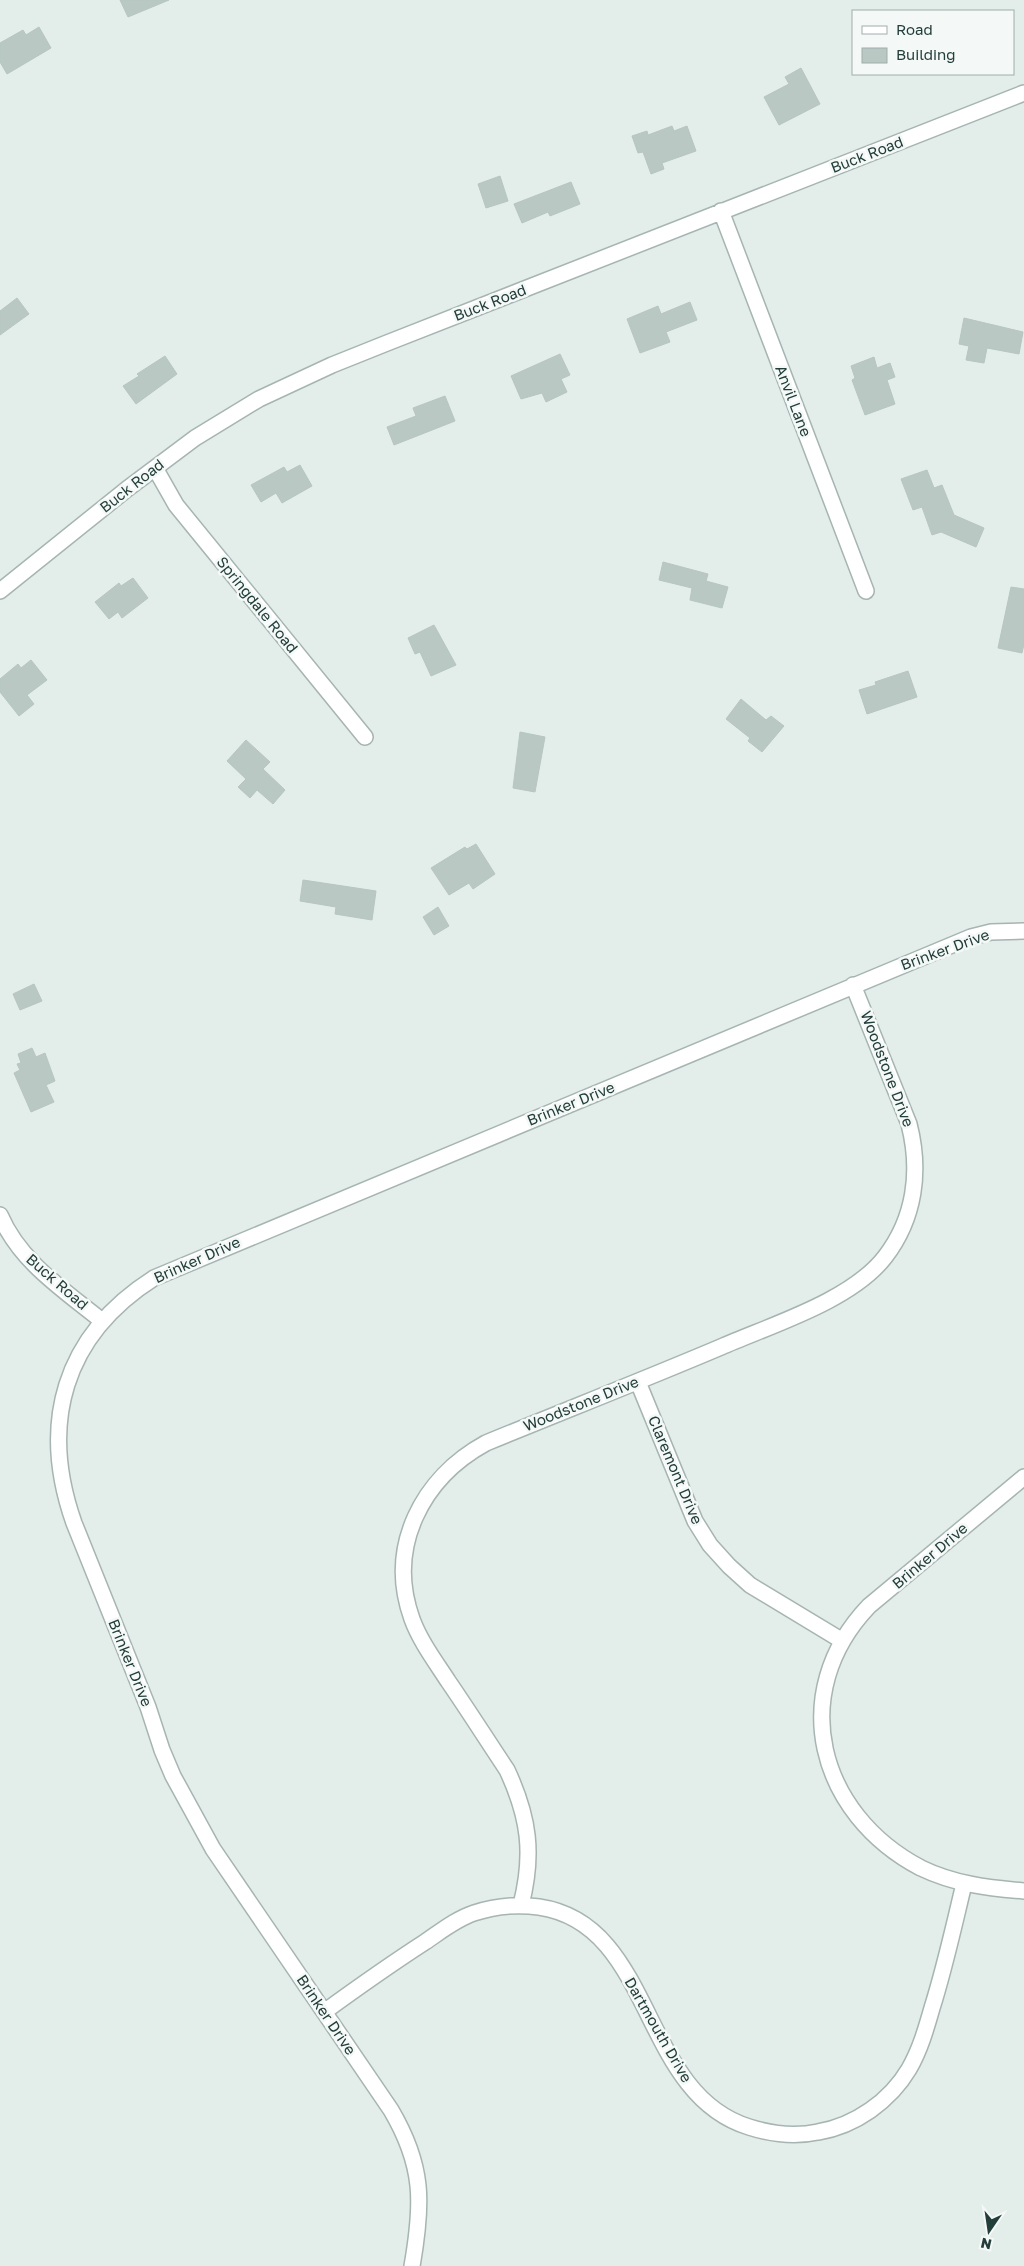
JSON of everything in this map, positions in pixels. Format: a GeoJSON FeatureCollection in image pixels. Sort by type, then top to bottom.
{"type":"FeatureCollection","features":[{"type":"Feature","properties":{"kind":"street","name":"Buck Road"},"geometry":{"type":"LineString","coordinates":[[0,591],[195,438],[259,399],[332,365],[721,211],[1024,94]]}},
{"type":"Feature","properties":{"kind":"street","name":"Anvil Lane"},"geometry":{"type":"LineString","coordinates":[[721,211],[866,591]]}},
{"type":"Feature","properties":{"kind":"street","name":"Springdale Road"},"geometry":{"type":"LineString","coordinates":[[155,468],[176,504],[365,738]]}},
{"type":"Feature","properties":{"kind":"street","name":"Brinker Drive"},"geometry":{"type":"LineString","coordinates":[[412,2266],[419,2225],[420,2201],[418,2177],[404,2131],[213,1849],[173,1776],[148,1707],[65,1497],[60,1471],[58,1444],[61,1409],[74,1366],[102,1321],[121,1302],[154,1278],[971,937],[991,932],[1024,931]]}},
{"type":"Feature","properties":{"kind":"street","name":"Woodstone Drive"},"geometry":{"type":"LineString","coordinates":[[521,1905],[529,1860],[528,1836],[524,1813],[517,1791],[507,1770],[422,1642],[412,1618],[405,1589],[404,1559],[413,1521],[432,1486],[452,1464],[468,1452],[804,1312],[843,1293],[871,1272],[885,1257],[901,1232],[909,1213],[915,1184],[914,1144],[909,1124],[853,985]]}},
{"type":"Feature","properties":{"kind":"street","name":"Buck Road"},"geometry":{"type":"LineString","coordinates":[[0,1215],[12,1239],[26,1257],[102,1321]]}},
{"type":"Feature","properties":{"kind":"street","name":"Claremont Drive"},"geometry":{"type":"LineString","coordinates":[[638,1382],[695,1521],[710,1545],[750,1585],[841,1640]]}},
{"type":"Feature","properties":{"kind":"street","name":"Brinker Drive"},"geometry":{"type":"LineString","coordinates":[[1024,1477],[869,1606],[854,1621],[832,1658],[823,1688],[820,1710],[822,1741],[831,1768],[843,1792],[858,1815],[877,1835],[898,1853],[921,1868],[964,1884],[1024,1891]]}},
{"type":"Feature","properties":{"kind":"street","name":"Dartmouth Drive"},"geometry":{"type":"LineString","coordinates":[[324,2012],[456,1921],[472,1914],[498,1907],[521,1905],[541,1907],[566,1915],[595,1932],[615,1956],[632,1983],[644,2010],[679,2073],[697,2095],[711,2108],[727,2118],[762,2132],[790,2135],[808,2134],[845,2125],[868,2112],[890,2094],[908,2070],[922,2043],[938,1991],[964,1884]]}},
{"type":"Feature","properties":{"kind":"building"},"geometry":{"type":"Polygon","coordinates":[[[120,0],[169,0],[128,17],[120,0]]]}},
{"type":"Feature","properties":{"kind":"building"},"geometry":{"type":"Polygon","coordinates":[[[39,27],[51,48],[7,74],[0,62],[0,43],[23,30],[26,35],[39,27]]]}},
{"type":"Feature","properties":{"kind":"building"},"geometry":{"type":"Polygon","coordinates":[[[801,68],[820,104],[779,125],[764,97],[789,84],[785,77],[801,68]]]}},
{"type":"Feature","properties":{"kind":"building"},"geometry":{"type":"Polygon","coordinates":[[[672,126],[674,131],[687,126],[696,151],[662,163],[664,169],[651,174],[643,152],[638,153],[632,136],[647,131],[648,135],[672,126]]]}},
{"type":"Feature","properties":{"kind":"building"},"geometry":{"type":"Polygon","coordinates":[[[500,176],[508,201],[486,208],[478,184],[500,176]]]}},
{"type":"Feature","properties":{"kind":"building"},"geometry":{"type":"Polygon","coordinates":[[[571,182],[580,204],[550,216],[548,212],[522,223],[514,204],[571,182]]]}},
{"type":"Feature","properties":{"kind":"building"},"geometry":{"type":"Polygon","coordinates":[[[17,298],[29,314],[0,335],[0,311],[17,298]]]}},
{"type":"Feature","properties":{"kind":"building"},"geometry":{"type":"Polygon","coordinates":[[[690,302],[697,320],[666,332],[670,342],[640,353],[627,319],[658,306],[661,314],[690,302]]]}},
{"type":"Feature","properties":{"kind":"building"},"geometry":{"type":"Polygon","coordinates":[[[964,318],[1023,332],[1019,354],[987,348],[984,363],[966,360],[969,346],[959,344],[964,318]]]}},
{"type":"Feature","properties":{"kind":"building"},"geometry":{"type":"Polygon","coordinates":[[[560,354],[570,375],[561,379],[567,392],[546,402],[542,393],[521,399],[511,376],[560,354]]]}},
{"type":"Feature","properties":{"kind":"building"},"geometry":{"type":"Polygon","coordinates":[[[165,356],[177,374],[136,404],[123,386],[139,376],[137,374],[165,356]]]}},
{"type":"Feature","properties":{"kind":"building"},"geometry":{"type":"Polygon","coordinates":[[[874,357],[877,368],[890,363],[895,377],[887,380],[895,404],[865,415],[852,380],[855,378],[851,366],[874,357]]]}},
{"type":"Feature","properties":{"kind":"building"},"geometry":{"type":"Polygon","coordinates":[[[445,396],[455,421],[394,445],[387,427],[416,416],[413,408],[445,396]]]}},
{"type":"Feature","properties":{"kind":"building"},"geometry":{"type":"Polygon","coordinates":[[[300,465],[312,486],[282,503],[276,493],[261,502],[251,485],[284,467],[287,472],[300,465]]]}},
{"type":"Feature","properties":{"kind":"building"},"geometry":{"type":"Polygon","coordinates":[[[927,470],[934,488],[942,485],[954,515],[984,528],[976,547],[941,532],[932,535],[922,507],[913,510],[901,479],[927,470]]]}},
{"type":"Feature","properties":{"kind":"building"},"geometry":{"type":"Polygon","coordinates":[[[663,562],[708,574],[706,581],[728,587],[722,608],[690,600],[692,588],[659,580],[663,562]]]}},
{"type":"Feature","properties":{"kind":"building"},"geometry":{"type":"Polygon","coordinates":[[[133,578],[148,598],[122,618],[118,612],[109,619],[95,602],[119,583],[121,586],[133,578]]]}},
{"type":"Feature","properties":{"kind":"building"},"geometry":{"type":"Polygon","coordinates":[[[1011,587],[1024,589],[1024,644],[1022,653],[998,648],[1011,587]]]}},
{"type":"Feature","properties":{"kind":"building"},"geometry":{"type":"Polygon","coordinates":[[[434,625],[456,665],[431,676],[420,652],[415,654],[408,638],[434,625]]]}},
{"type":"Feature","properties":{"kind":"building"},"geometry":{"type":"Polygon","coordinates":[[[31,660],[47,680],[27,695],[34,704],[19,716],[0,692],[0,679],[18,664],[21,668],[31,660]]]}},
{"type":"Feature","properties":{"kind":"building"},"geometry":{"type":"Polygon","coordinates":[[[908,671],[917,697],[867,714],[859,690],[876,685],[875,682],[908,671]]]}},
{"type":"Feature","properties":{"kind":"building"},"geometry":{"type":"Polygon","coordinates":[[[741,699],[766,720],[771,716],[784,726],[762,752],[748,741],[750,738],[726,719],[741,699]]]}},
{"type":"Feature","properties":{"kind":"building"},"geometry":{"type":"Polygon","coordinates":[[[520,732],[545,737],[535,792],[513,788],[520,732]]]}},
{"type":"Feature","properties":{"kind":"building"},"geometry":{"type":"Polygon","coordinates":[[[246,740],[270,762],[263,769],[285,790],[273,804],[257,790],[250,798],[238,787],[246,779],[227,761],[246,740]]]}},
{"type":"Feature","properties":{"kind":"building"},"geometry":{"type":"Polygon","coordinates":[[[476,844],[495,874],[473,889],[469,883],[449,895],[431,868],[465,847],[467,849],[476,844]]]}},
{"type":"Feature","properties":{"kind":"building"},"geometry":{"type":"Polygon","coordinates":[[[303,880],[376,891],[372,920],[335,914],[336,907],[300,901],[303,880]]]}},
{"type":"Feature","properties":{"kind":"building"},"geometry":{"type":"Polygon","coordinates":[[[438,907],[449,926],[434,935],[423,917],[438,907]]]}},
{"type":"Feature","properties":{"kind":"building"},"geometry":{"type":"Polygon","coordinates":[[[34,984],[42,1001],[20,1010],[13,994],[34,984]]]}},
{"type":"Feature","properties":{"kind":"building"},"geometry":{"type":"Polygon","coordinates":[[[32,1048],[36,1057],[45,1053],[55,1081],[46,1085],[54,1102],[31,1112],[14,1073],[20,1070],[17,1064],[21,1063],[18,1054],[32,1048]]]}}]}
